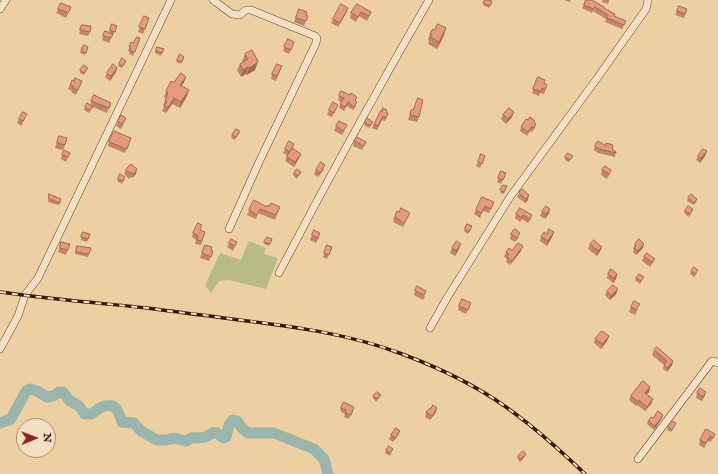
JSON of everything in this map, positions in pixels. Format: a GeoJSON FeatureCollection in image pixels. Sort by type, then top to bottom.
{"type":"FeatureCollection","features":[{"type":"Feature","properties":{"kind":"street"},"geometry":{"type":"LineString","coordinates":[[0,9],[6,0]]}},
{"type":"Feature","properties":{"kind":"street"},"geometry":{"type":"LineString","coordinates":[[0,349],[18,316],[25,295],[38,278],[171,0]]}},
{"type":"Feature","properties":{"kind":"street"},"geometry":{"type":"LineString","coordinates":[[213,0],[232,14],[240,15],[246,10],[251,10],[317,38],[229,229]]}},
{"type":"Feature","properties":{"kind":"street"},"geometry":{"type":"LineString","coordinates":[[279,273],[332,172],[429,0]]}},
{"type":"Feature","properties":{"kind":"street"},"geometry":{"type":"LineString","coordinates":[[430,328],[510,197],[642,15],[648,5],[648,0]]}},
{"type":"Feature","properties":{"kind":"street"},"geometry":{"type":"LineString","coordinates":[[638,459],[712,362],[714,361],[718,363]]}},
{"type":"Feature","properties":{"kind":"green space"},"geometry":{"type":"Polygon","coordinates":[[[249,241],[266,248],[264,254],[278,258],[266,289],[229,280],[219,281],[211,293],[205,285],[220,253],[241,260],[249,241]]]}},
{"type":"Feature","properties":{"kind":"building"},"geometry":{"type":"Polygon","coordinates":[[[485,0],[492,1],[490,6],[483,3],[485,0]]]}},
{"type":"Feature","properties":{"kind":"building"},"geometry":{"type":"Polygon","coordinates":[[[586,0],[592,0],[615,14],[614,16],[626,21],[624,25],[607,18],[608,15],[595,7],[593,9],[584,5],[586,0]]]}},
{"type":"Feature","properties":{"kind":"building"},"geometry":{"type":"Polygon","coordinates":[[[61,3],[71,7],[68,13],[58,9],[61,3]]]}},
{"type":"Feature","properties":{"kind":"building"},"geometry":{"type":"Polygon","coordinates":[[[341,4],[348,8],[340,23],[333,19],[341,4]]]}},
{"type":"Feature","properties":{"kind":"building"},"geometry":{"type":"Polygon","coordinates":[[[357,4],[371,12],[369,16],[361,12],[358,17],[351,13],[357,4]]]}},
{"type":"Feature","properties":{"kind":"building"},"geometry":{"type":"Polygon","coordinates":[[[679,6],[687,9],[685,14],[677,11],[679,6]]]}},
{"type":"Feature","properties":{"kind":"building"},"geometry":{"type":"Polygon","coordinates":[[[299,9],[307,12],[306,15],[308,16],[306,21],[296,18],[299,9]]]}},
{"type":"Feature","properties":{"kind":"building"},"geometry":{"type":"Polygon","coordinates":[[[144,16],[149,18],[145,29],[139,27],[144,16]]]}},
{"type":"Feature","properties":{"kind":"building"},"geometry":{"type":"Polygon","coordinates":[[[112,24],[117,26],[115,32],[110,30],[112,24]]]}},
{"type":"Feature","properties":{"kind":"building"},"geometry":{"type":"Polygon","coordinates":[[[438,24],[446,28],[439,42],[430,37],[432,34],[430,33],[438,24]]]}},
{"type":"Feature","properties":{"kind":"building"},"geometry":{"type":"Polygon","coordinates":[[[82,25],[91,26],[90,32],[80,30],[82,25]]]}},
{"type":"Feature","properties":{"kind":"building"},"geometry":{"type":"Polygon","coordinates":[[[105,31],[113,34],[111,38],[103,36],[105,31]]]}},
{"type":"Feature","properties":{"kind":"building"},"geometry":{"type":"Polygon","coordinates":[[[137,37],[140,38],[135,52],[130,51],[131,48],[129,47],[131,42],[133,43],[137,37]]]}},
{"type":"Feature","properties":{"kind":"building"},"geometry":{"type":"Polygon","coordinates":[[[288,39],[294,42],[291,50],[284,47],[288,39]]]}},
{"type":"Feature","properties":{"kind":"building"},"geometry":{"type":"Polygon","coordinates":[[[84,45],[88,47],[86,53],[81,50],[84,45]]]}},
{"type":"Feature","properties":{"kind":"building"},"geometry":{"type":"Polygon","coordinates":[[[157,47],[164,49],[162,53],[156,51],[157,47]]]}},
{"type":"Feature","properties":{"kind":"building"},"geometry":{"type":"Polygon","coordinates":[[[252,50],[258,61],[249,68],[248,67],[243,70],[240,64],[248,59],[245,54],[252,50]]]}},
{"type":"Feature","properties":{"kind":"building"},"geometry":{"type":"Polygon","coordinates":[[[180,54],[184,57],[182,62],[177,60],[180,54]]]}},
{"type":"Feature","properties":{"kind":"building"},"geometry":{"type":"Polygon","coordinates":[[[122,58],[126,61],[123,66],[119,64],[122,58]]]}},
{"type":"Feature","properties":{"kind":"building"},"geometry":{"type":"Polygon","coordinates":[[[113,64],[117,68],[111,76],[107,73],[113,64]]]}},
{"type":"Feature","properties":{"kind":"building"},"geometry":{"type":"Polygon","coordinates":[[[277,64],[282,66],[277,76],[272,74],[277,64]]]}},
{"type":"Feature","properties":{"kind":"building"},"geometry":{"type":"Polygon","coordinates":[[[84,65],[88,68],[84,73],[80,70],[84,65]]]}},
{"type":"Feature","properties":{"kind":"building"},"geometry":{"type":"Polygon","coordinates":[[[181,73],[186,77],[180,85],[189,90],[181,102],[174,98],[168,108],[164,106],[167,102],[165,101],[168,93],[166,91],[171,81],[174,82],[181,73]]]}},
{"type":"Feature","properties":{"kind":"building"},"geometry":{"type":"Polygon","coordinates":[[[538,77],[545,80],[544,83],[547,85],[545,90],[542,88],[541,92],[533,89],[538,77]]]}},
{"type":"Feature","properties":{"kind":"building"},"geometry":{"type":"Polygon","coordinates":[[[75,78],[82,81],[78,90],[70,85],[72,80],[74,81],[75,78]]]}},
{"type":"Feature","properties":{"kind":"building"},"geometry":{"type":"Polygon","coordinates":[[[341,91],[350,95],[351,93],[357,97],[355,100],[357,102],[354,107],[348,102],[345,107],[340,104],[344,98],[339,96],[341,91]]]}},
{"type":"Feature","properties":{"kind":"building"},"geometry":{"type":"Polygon","coordinates":[[[94,95],[111,103],[109,108],[91,101],[94,95]]]}},
{"type":"Feature","properties":{"kind":"building"},"geometry":{"type":"Polygon","coordinates":[[[418,98],[423,100],[419,117],[410,115],[411,110],[413,110],[418,98]]]}},
{"type":"Feature","properties":{"kind":"building"},"geometry":{"type":"Polygon","coordinates":[[[333,102],[338,105],[334,113],[329,110],[333,102]]]}},
{"type":"Feature","properties":{"kind":"building"},"geometry":{"type":"Polygon","coordinates":[[[87,103],[93,107],[90,110],[85,107],[87,103]]]}},
{"type":"Feature","properties":{"kind":"building"},"geometry":{"type":"Polygon","coordinates":[[[383,108],[387,110],[386,112],[388,113],[386,118],[383,116],[378,126],[374,124],[383,108]]]}},
{"type":"Feature","properties":{"kind":"building"},"geometry":{"type":"Polygon","coordinates":[[[509,108],[514,112],[508,119],[503,115],[509,108]]]}},
{"type":"Feature","properties":{"kind":"building"},"geometry":{"type":"Polygon","coordinates":[[[23,112],[27,114],[23,121],[19,119],[23,112]]]}},
{"type":"Feature","properties":{"kind":"building"},"geometry":{"type":"Polygon","coordinates":[[[121,115],[126,118],[122,124],[118,122],[121,115]]]}},
{"type":"Feature","properties":{"kind":"building"},"geometry":{"type":"Polygon","coordinates":[[[530,117],[536,124],[534,128],[532,126],[528,132],[521,127],[526,119],[528,120],[530,117]]]}},
{"type":"Feature","properties":{"kind":"building"},"geometry":{"type":"Polygon","coordinates":[[[367,118],[373,122],[370,126],[365,122],[367,118]]]}},
{"type":"Feature","properties":{"kind":"building"},"geometry":{"type":"Polygon","coordinates":[[[339,121],[347,125],[343,131],[336,126],[339,121]]]}},
{"type":"Feature","properties":{"kind":"building"},"geometry":{"type":"Polygon","coordinates":[[[236,129],[240,131],[236,137],[232,135],[236,129]]]}},
{"type":"Feature","properties":{"kind":"building"},"geometry":{"type":"Polygon","coordinates":[[[114,131],[131,138],[127,149],[109,142],[114,131]]]}},
{"type":"Feature","properties":{"kind":"building"},"geometry":{"type":"Polygon","coordinates":[[[59,136],[67,138],[65,145],[57,143],[59,136]]]}},
{"type":"Feature","properties":{"kind":"building"},"geometry":{"type":"Polygon","coordinates":[[[357,137],[366,142],[364,146],[354,141],[357,137]]]}},
{"type":"Feature","properties":{"kind":"building"},"geometry":{"type":"Polygon","coordinates":[[[289,141],[294,144],[290,152],[285,149],[289,141]]]}},
{"type":"Feature","properties":{"kind":"building"},"geometry":{"type":"Polygon","coordinates":[[[598,141],[606,146],[606,143],[613,145],[612,149],[616,153],[599,149],[595,146],[598,141]]]}},
{"type":"Feature","properties":{"kind":"building"},"geometry":{"type":"Polygon","coordinates":[[[292,148],[301,154],[295,162],[287,157],[292,148]]]}},
{"type":"Feature","properties":{"kind":"building"},"geometry":{"type":"Polygon","coordinates":[[[703,149],[707,151],[701,158],[698,156],[703,149]]]}},
{"type":"Feature","properties":{"kind":"building"},"geometry":{"type":"Polygon","coordinates":[[[64,150],[70,153],[68,157],[62,155],[64,150]]]}},
{"type":"Feature","properties":{"kind":"building"},"geometry":{"type":"Polygon","coordinates":[[[568,153],[573,156],[570,160],[565,157],[568,153]]]}},
{"type":"Feature","properties":{"kind":"building"},"geometry":{"type":"Polygon","coordinates":[[[481,154],[485,156],[482,164],[478,162],[481,154]]]}},
{"type":"Feature","properties":{"kind":"building"},"geometry":{"type":"Polygon","coordinates":[[[321,162],[325,165],[320,173],[316,170],[321,162]]]}},
{"type":"Feature","properties":{"kind":"building"},"geometry":{"type":"Polygon","coordinates":[[[131,164],[137,169],[134,174],[132,172],[131,174],[126,170],[131,164]]]}},
{"type":"Feature","properties":{"kind":"building"},"geometry":{"type":"Polygon","coordinates":[[[605,166],[611,170],[609,174],[602,170],[605,166]]]}},
{"type":"Feature","properties":{"kind":"building"},"geometry":{"type":"Polygon","coordinates":[[[297,169],[301,172],[298,176],[294,173],[297,169]]]}},
{"type":"Feature","properties":{"kind":"building"},"geometry":{"type":"Polygon","coordinates":[[[501,171],[506,173],[503,180],[498,178],[501,171]]]}},
{"type":"Feature","properties":{"kind":"building"},"geometry":{"type":"Polygon","coordinates":[[[120,174],[125,177],[123,181],[118,179],[120,174]]]}},
{"type":"Feature","properties":{"kind":"building"},"geometry":{"type":"Polygon","coordinates":[[[503,185],[507,186],[504,192],[500,190],[503,185]]]}},
{"type":"Feature","properties":{"kind":"building"},"geometry":{"type":"Polygon","coordinates":[[[522,189],[529,195],[526,199],[519,193],[522,189]]]}},
{"type":"Feature","properties":{"kind":"building"},"geometry":{"type":"Polygon","coordinates":[[[49,194],[61,199],[60,203],[49,199],[49,194]]]}},
{"type":"Feature","properties":{"kind":"building"},"geometry":{"type":"Polygon","coordinates":[[[691,194],[697,199],[694,203],[688,198],[691,194]]]}},
{"type":"Feature","properties":{"kind":"building"},"geometry":{"type":"Polygon","coordinates":[[[482,197],[494,202],[491,209],[485,206],[481,213],[476,210],[482,197]]]}},
{"type":"Feature","properties":{"kind":"building"},"geometry":{"type":"Polygon","coordinates":[[[254,200],[267,207],[268,205],[270,206],[271,203],[280,207],[276,215],[260,209],[257,215],[249,210],[254,200]]]}},
{"type":"Feature","properties":{"kind":"building"},"geometry":{"type":"Polygon","coordinates":[[[546,206],[550,209],[546,214],[542,211],[546,206]]]}},
{"type":"Feature","properties":{"kind":"building"},"geometry":{"type":"Polygon","coordinates":[[[688,206],[693,209],[690,214],[685,211],[688,206]]]}},
{"type":"Feature","properties":{"kind":"building"},"geometry":{"type":"Polygon","coordinates":[[[401,208],[410,213],[404,223],[395,217],[397,211],[399,212],[401,208]]]}},
{"type":"Feature","properties":{"kind":"building"},"geometry":{"type":"Polygon","coordinates":[[[520,208],[532,215],[530,219],[523,215],[522,218],[516,214],[520,208]]]}},
{"type":"Feature","properties":{"kind":"building"},"geometry":{"type":"Polygon","coordinates":[[[198,223],[202,225],[200,230],[205,232],[202,241],[197,240],[198,236],[193,233],[198,223]]]}},
{"type":"Feature","properties":{"kind":"building"},"geometry":{"type":"Polygon","coordinates":[[[467,224],[472,226],[469,232],[465,229],[467,224]]]}},
{"type":"Feature","properties":{"kind":"building"},"geometry":{"type":"Polygon","coordinates":[[[515,229],[520,233],[517,238],[511,234],[515,229]]]}},
{"type":"Feature","properties":{"kind":"building"},"geometry":{"type":"Polygon","coordinates":[[[549,229],[554,232],[548,241],[541,237],[544,232],[547,234],[549,229]]]}},
{"type":"Feature","properties":{"kind":"building"},"geometry":{"type":"Polygon","coordinates":[[[314,230],[320,233],[318,238],[312,235],[314,230]]]}},
{"type":"Feature","properties":{"kind":"building"},"geometry":{"type":"Polygon","coordinates":[[[83,232],[90,234],[88,239],[81,237],[83,232]]]}},
{"type":"Feature","properties":{"kind":"building"},"geometry":{"type":"Polygon","coordinates":[[[267,237],[272,239],[270,244],[264,242],[267,237]]]}},
{"type":"Feature","properties":{"kind":"building"},"geometry":{"type":"Polygon","coordinates":[[[231,239],[237,242],[235,246],[229,243],[231,239]]]}},
{"type":"Feature","properties":{"kind":"building"},"geometry":{"type":"Polygon","coordinates":[[[639,239],[644,244],[638,251],[634,248],[639,239]]]}},
{"type":"Feature","properties":{"kind":"building"},"geometry":{"type":"Polygon","coordinates":[[[594,240],[602,247],[598,251],[590,244],[594,240]]]}},
{"type":"Feature","properties":{"kind":"building"},"geometry":{"type":"Polygon","coordinates":[[[457,241],[461,244],[456,251],[452,248],[457,241]]]}},
{"type":"Feature","properties":{"kind":"building"},"geometry":{"type":"Polygon","coordinates":[[[61,242],[70,244],[68,250],[60,248],[61,242]]]}},
{"type":"Feature","properties":{"kind":"building"},"geometry":{"type":"Polygon","coordinates":[[[518,243],[523,246],[512,261],[507,257],[509,255],[506,252],[509,248],[512,250],[518,243]]]}},
{"type":"Feature","properties":{"kind":"building"},"geometry":{"type":"Polygon","coordinates":[[[205,245],[212,247],[211,250],[213,251],[211,257],[202,253],[205,245]]]}},
{"type":"Feature","properties":{"kind":"building"},"geometry":{"type":"Polygon","coordinates":[[[327,245],[332,247],[329,255],[324,253],[327,245]]]}},
{"type":"Feature","properties":{"kind":"building"},"geometry":{"type":"Polygon","coordinates":[[[77,246],[91,248],[89,254],[76,252],[77,246]]]}},
{"type":"Feature","properties":{"kind":"building"},"geometry":{"type":"Polygon","coordinates":[[[647,253],[655,259],[652,262],[644,257],[647,253]]]}},
{"type":"Feature","properties":{"kind":"building"},"geometry":{"type":"Polygon","coordinates":[[[694,267],[698,270],[695,274],[691,271],[694,267]]]}},
{"type":"Feature","properties":{"kind":"building"},"geometry":{"type":"Polygon","coordinates":[[[611,269],[617,274],[614,278],[608,274],[611,269]]]}},
{"type":"Feature","properties":{"kind":"building"},"geometry":{"type":"Polygon","coordinates":[[[639,274],[644,277],[641,281],[636,278],[639,274]]]}},
{"type":"Feature","properties":{"kind":"building"},"geometry":{"type":"Polygon","coordinates":[[[613,285],[618,289],[611,296],[607,291],[613,285]]]}},
{"type":"Feature","properties":{"kind":"building"},"geometry":{"type":"Polygon","coordinates":[[[417,286],[426,291],[424,295],[415,291],[417,286]]]}},
{"type":"Feature","properties":{"kind":"building"},"geometry":{"type":"Polygon","coordinates":[[[462,299],[471,303],[468,310],[459,306],[462,299]]]}},
{"type":"Feature","properties":{"kind":"building"},"geometry":{"type":"Polygon","coordinates":[[[634,301],[640,304],[636,310],[631,307],[634,301]]]}},
{"type":"Feature","properties":{"kind":"building"},"geometry":{"type":"Polygon","coordinates":[[[602,331],[609,336],[603,344],[595,339],[602,331]]]}},
{"type":"Feature","properties":{"kind":"building"},"geometry":{"type":"Polygon","coordinates":[[[657,347],[673,361],[668,368],[664,365],[667,361],[654,350],[657,347]]]}},
{"type":"Feature","properties":{"kind":"building"},"geometry":{"type":"Polygon","coordinates":[[[643,381],[650,387],[645,393],[653,399],[647,407],[639,400],[638,402],[631,396],[643,381]]]}},
{"type":"Feature","properties":{"kind":"building"},"geometry":{"type":"Polygon","coordinates":[[[700,388],[706,392],[703,397],[697,393],[700,388]]]}},
{"type":"Feature","properties":{"kind":"building"},"geometry":{"type":"Polygon","coordinates":[[[377,392],[381,395],[377,399],[373,396],[377,392]]]}},
{"type":"Feature","properties":{"kind":"building"},"geometry":{"type":"Polygon","coordinates":[[[344,402],[354,407],[351,415],[345,413],[346,410],[341,408],[344,402]]]}},
{"type":"Feature","properties":{"kind":"building"},"geometry":{"type":"Polygon","coordinates":[[[433,405],[437,408],[432,416],[426,412],[433,405]]]}},
{"type":"Feature","properties":{"kind":"building"},"geometry":{"type":"Polygon","coordinates":[[[658,411],[663,415],[655,426],[648,421],[651,417],[653,418],[658,411]]]}},
{"type":"Feature","properties":{"kind":"building"},"geometry":{"type":"Polygon","coordinates":[[[672,421],[676,423],[672,430],[668,427],[672,421]]]}},
{"type":"Feature","properties":{"kind":"building"},"geometry":{"type":"Polygon","coordinates":[[[396,428],[400,431],[395,438],[391,435],[396,428]]]}},
{"type":"Feature","properties":{"kind":"building"},"geometry":{"type":"Polygon","coordinates":[[[706,429],[715,434],[713,438],[710,436],[706,443],[700,440],[706,429]]]}},
{"type":"Feature","properties":{"kind":"building"},"geometry":{"type":"Polygon","coordinates":[[[389,446],[393,449],[390,453],[386,450],[389,446]]]}},
{"type":"Feature","properties":{"kind":"building"},"geometry":{"type":"Polygon","coordinates":[[[523,451],[526,454],[521,459],[518,456],[523,451]]]}},
{"type":"Feature","properties":{"kind":"waterway"},"geometry":{"type":"LineString","coordinates":[[0,423],[11,419],[26,391],[30,389],[47,397],[63,392],[69,400],[79,406],[85,414],[91,414],[105,406],[112,406],[119,413],[122,422],[134,423],[141,431],[157,440],[174,438],[186,441],[191,438],[205,437],[214,433],[217,433],[223,438],[226,437],[229,425],[233,420],[237,421],[248,433],[274,433],[314,449],[324,459],[328,474]]}},
{"type":"Feature","properties":{"kind":"railway"},"geometry":{"type":"LineString","coordinates":[[0,292],[275,324],[318,331],[381,347],[415,359],[442,371],[469,384],[494,399],[537,431],[585,474]]}}]}
